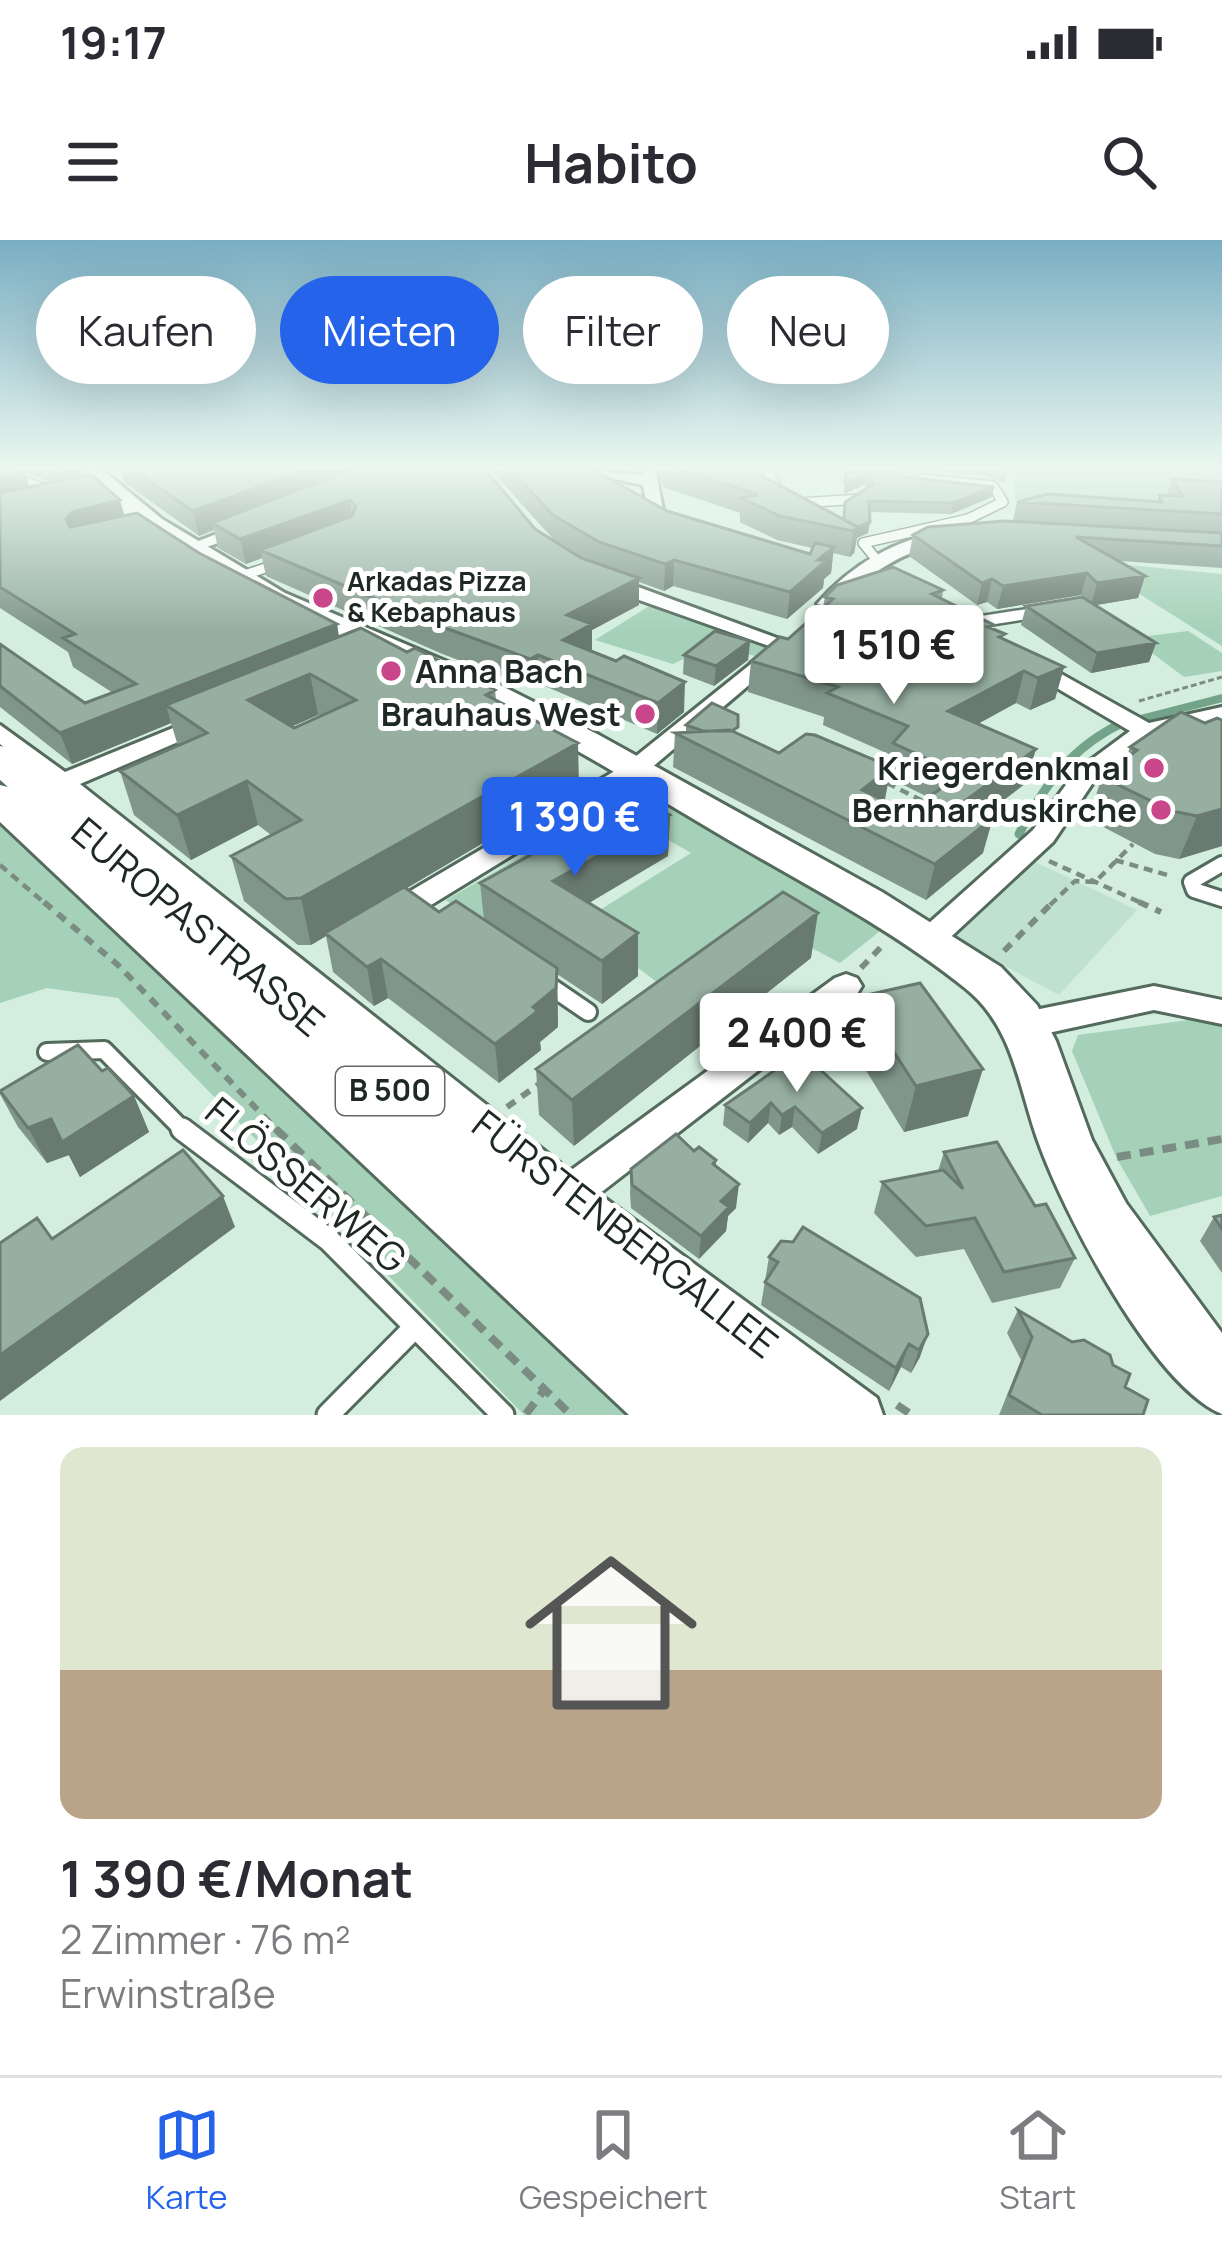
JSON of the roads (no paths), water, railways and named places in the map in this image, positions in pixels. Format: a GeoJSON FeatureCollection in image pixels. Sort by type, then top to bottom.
{"type":"FeatureCollection","features":[{"type":"Feature","properties":{"kind":"main road","name":"EUROPASTRASSE"},"geometry":{"type":"LineString","coordinates":[[0,758],[537,1215],[783,1386]]}},
{"type":"Feature","properties":{"kind":"main road","name":"EUROPASTRASSE"},"geometry":{"type":"LineString","coordinates":[[0,798],[686,1415]]}},
{"type":"Feature","properties":{"kind":"street"},"geometry":{"type":"LineString","coordinates":[[144,523],[381,648],[485,689],[916,931],[991,983],[1025,1025],[1076,1167],[1119,1243],[1207,1365],[1219,1415]]}},
{"type":"Feature","properties":{"kind":"street"},"geometry":{"type":"LineString","coordinates":[[192,547],[257,523]]}},
{"type":"Feature","properties":{"kind":"street"},"geometry":{"type":"LineString","coordinates":[[671,523],[695,532]]}},
{"type":"Feature","properties":{"kind":"street"},"geometry":{"type":"LineString","coordinates":[[360,934],[431,904],[634,770],[801,630],[862,564],[921,539],[979,533]]}},
{"type":"Feature","properties":{"kind":"street"},"geometry":{"type":"LineString","coordinates":[[862,564],[893,584]]}},
{"type":"Feature","properties":{"kind":"street"},"geometry":{"type":"LineString","coordinates":[[590,576],[801,630]]}},
{"type":"Feature","properties":{"kind":"street"},"geometry":{"type":"LineString","coordinates":[[947,612],[988,636]]}},
{"type":"Feature","properties":{"kind":"street"},"geometry":{"type":"LineString","coordinates":[[339,666],[381,648]]}},
{"type":"Feature","properties":{"kind":"street"},"geometry":{"type":"LineString","coordinates":[[1007,649],[1133,722],[1222,714]]}},
{"type":"Feature","properties":{"kind":"street"},"geometry":{"type":"LineString","coordinates":[[63,782],[237,709]]}},
{"type":"Feature","properties":{"kind":"street"},"geometry":{"type":"LineString","coordinates":[[916,931],[1043,836],[1084,776],[1133,722]]}},
{"type":"Feature","properties":{"kind":"street","name":"FÜRSTENBERGALLEE"},"geometry":{"type":"LineString","coordinates":[[0,732],[309,966],[783,1386],[860,1415]]}},
{"type":"Feature","properties":{"kind":"street"},"geometry":{"type":"LineString","coordinates":[[570,1193],[846,986]]}},
{"type":"Feature","properties":{"kind":"street"},"geometry":{"type":"LineString","coordinates":[[1025,1025],[1154,998],[1222,1012]]}},
{"type":"Feature","properties":{"kind":"lane"},"geometry":{"type":"LineString","coordinates":[[862,564],[863,543],[946,523]]}},
{"type":"Feature","properties":{"kind":"lane"},"geometry":{"type":"LineString","coordinates":[[241,576],[298,557]]}},
{"type":"Feature","properties":{"kind":"lane"},"geometry":{"type":"LineString","coordinates":[[968,623],[1059,608]]}},
{"type":"Feature","properties":{"kind":"lane"},"geometry":{"type":"LineString","coordinates":[[1133,722],[1184,743]]}},
{"type":"Feature","properties":{"kind":"lane"},"geometry":{"type":"LineString","coordinates":[[1222,864],[1191,882],[1194,890],[1222,899]]}},
{"type":"Feature","properties":{"kind":"lane"},"geometry":{"type":"LineString","coordinates":[[532,974],[588,1012]]}},
{"type":"Feature","properties":{"kind":"lane","name":"FLÖSSERWEG"},"geometry":{"type":"LineString","coordinates":[[46,1052],[104,1050],[186,1133],[329,1240],[503,1415]]}},
{"type":"Feature","properties":{"kind":"lane"},"geometry":{"type":"LineString","coordinates":[[328,1415],[415,1327]]}},
{"type":"Feature","properties":{"kind":"waterway"},"geometry":{"type":"LineString","coordinates":[[1120,724],[1222,698]]}},
{"type":"Feature","properties":{"kind":"waterway"},"geometry":{"type":"LineString","coordinates":[[1120,724],[1124,722]]}},
{"type":"Feature","properties":{"kind":"waterway"},"geometry":{"type":"LineString","coordinates":[[1019,834],[1061,769],[1089,743],[1120,724]]}},
{"type":"Feature","properties":{"kind":"place","name":"Arkadas Pizza & Kebaphaus"},"geometry":{"type":"Point","coordinates":[323,598]}},
{"type":"Feature","properties":{"kind":"place","name":"Anna Bach"},"geometry":{"type":"Point","coordinates":[391,671]}},
{"type":"Feature","properties":{"kind":"place","name":"Brauhaus West"},"geometry":{"type":"Point","coordinates":[645,714]}},
{"type":"Feature","properties":{"kind":"place","name":"Kriegerdenkmal"},"geometry":{"type":"Point","coordinates":[1154,768]}},
{"type":"Feature","properties":{"kind":"place","name":"Bernharduskirche"},"geometry":{"type":"Point","coordinates":[1161,810]}}]}
